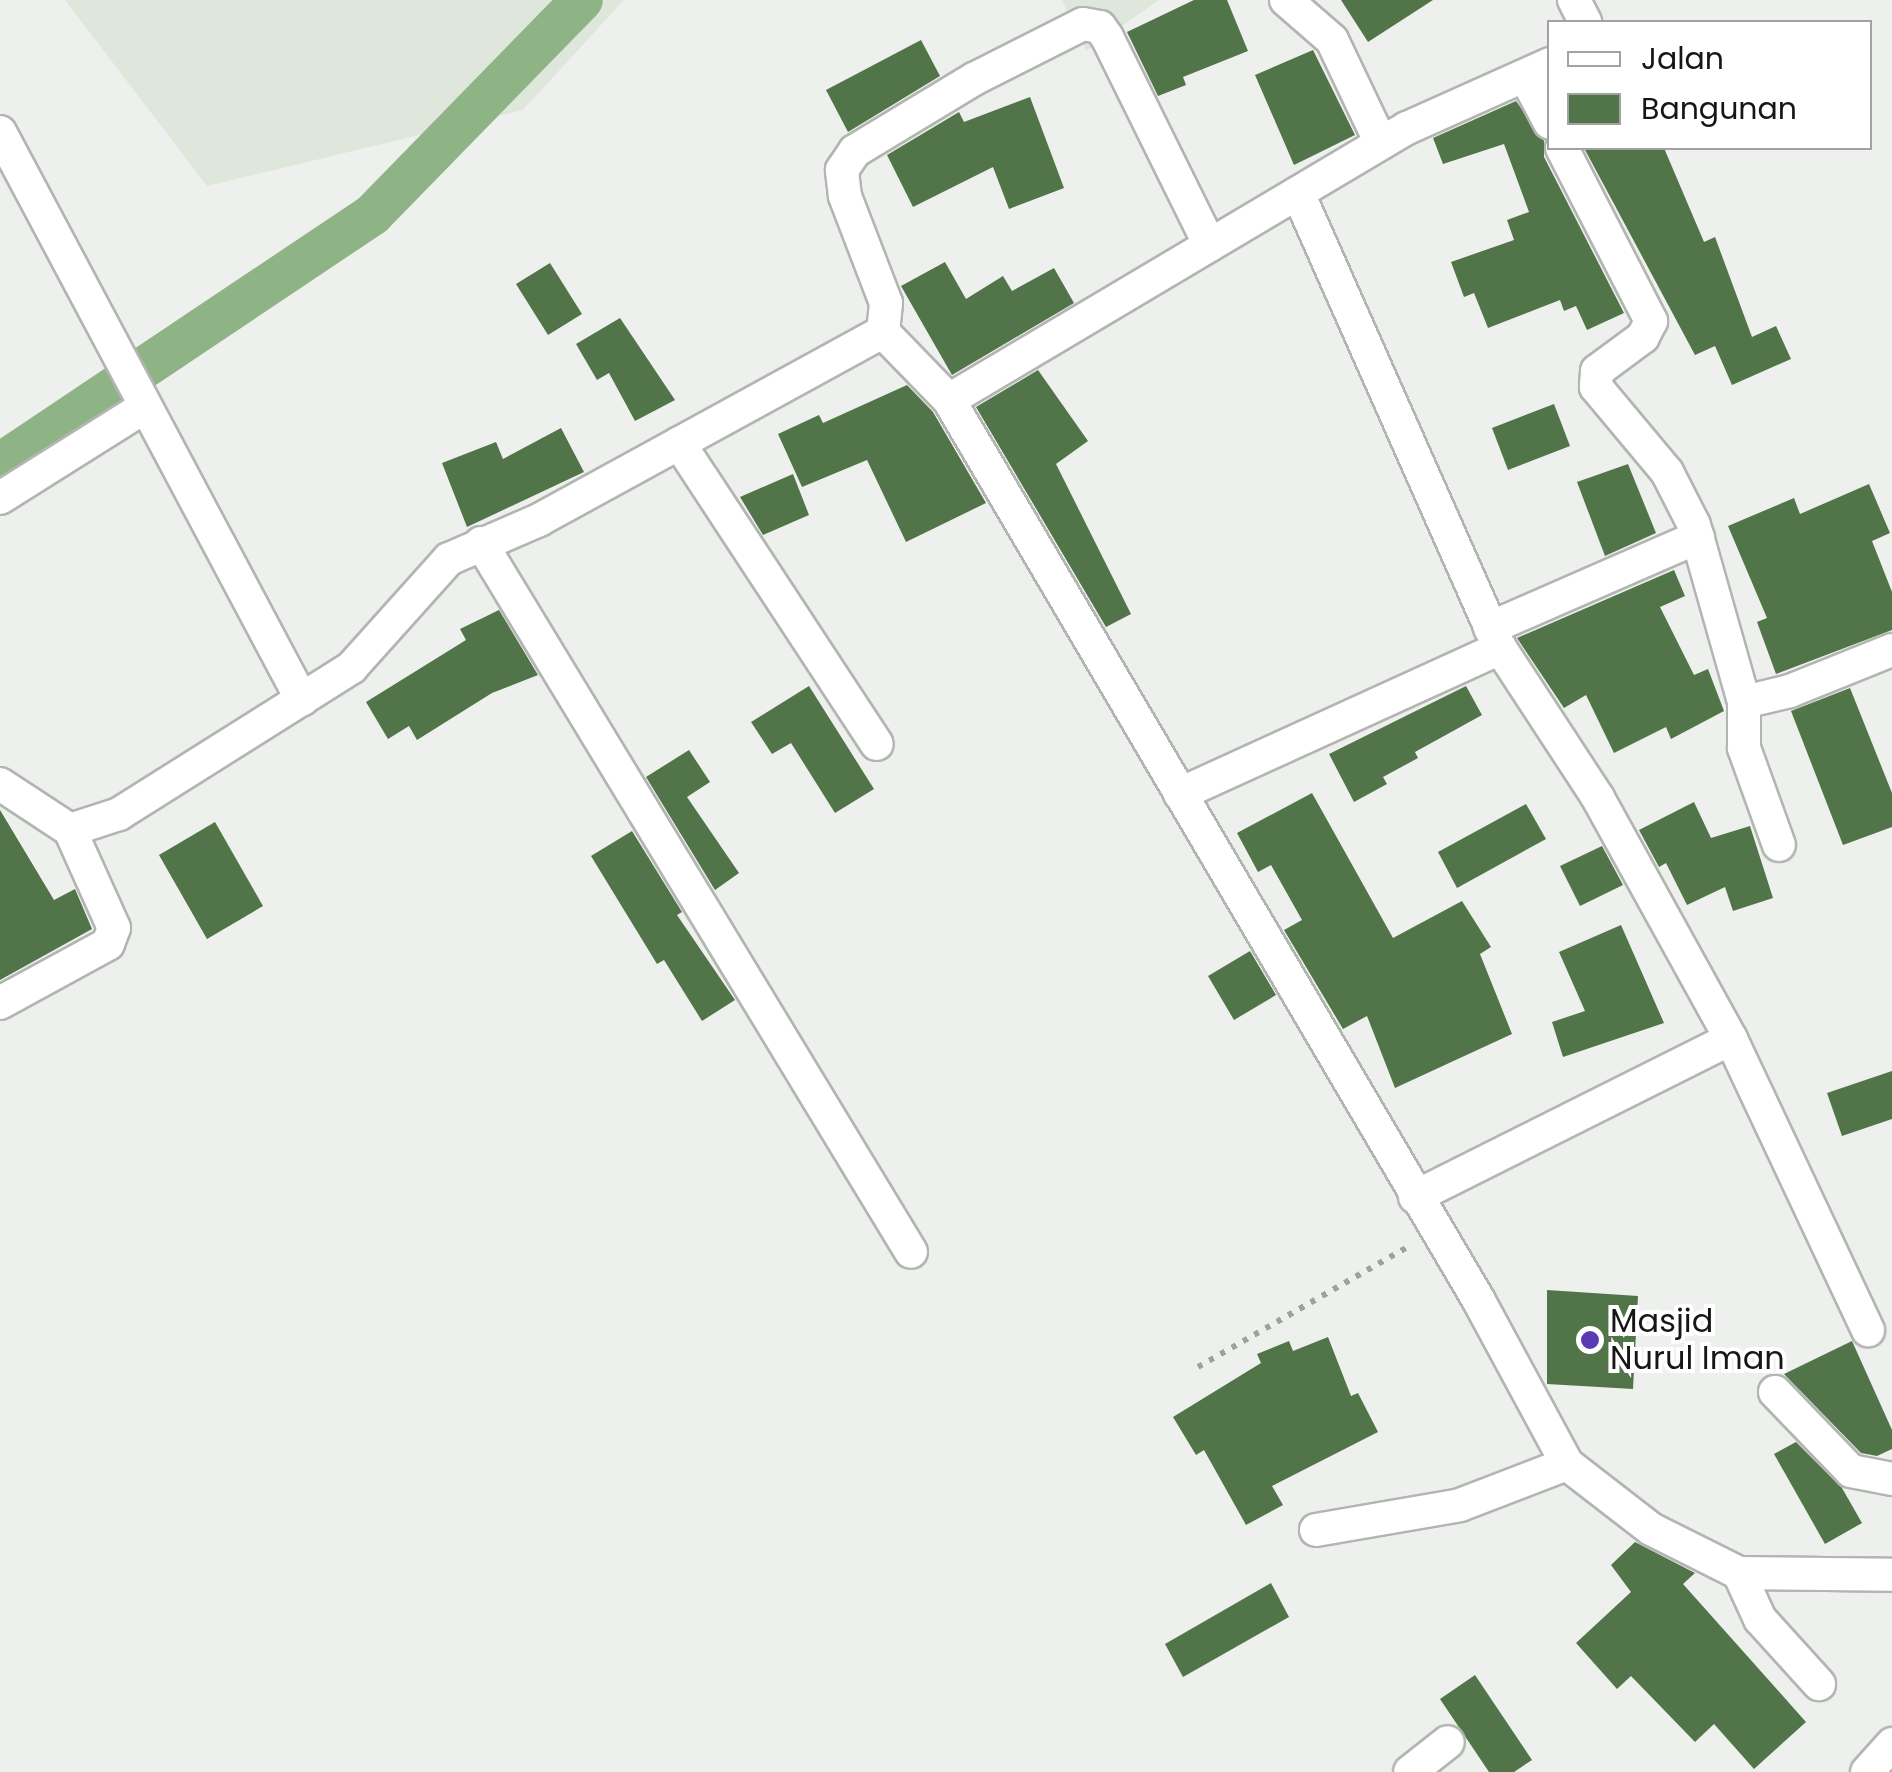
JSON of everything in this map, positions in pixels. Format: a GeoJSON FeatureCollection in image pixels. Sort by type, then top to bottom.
{"type":"FeatureCollection","features":[{"type":"Feature","properties":{"kind":"street"},"geometry":{"type":"LineString","coordinates":[[1286,0],[1332,40],[1381,143]]}},
{"type":"Feature","properties":{"kind":"street"},"geometry":{"type":"LineString","coordinates":[[1210,245],[1100,14],[855,151],[842,170],[845,196],[878,276],[883,332],[949,400],[1415,1196],[1567,1464],[1651,1529],[1740,1574],[1892,1574]]}},
{"type":"Feature","properties":{"kind":"street"},"geometry":{"type":"LineString","coordinates":[[949,400],[1381,143],[1537,70],[1547,111]]}},
{"type":"Feature","properties":{"kind":"street"},"geometry":{"type":"LineString","coordinates":[[0,132],[114,346],[139,401],[302,700]]}},
{"type":"Feature","properties":{"kind":"street"},"geometry":{"type":"LineString","coordinates":[[1563,150],[1651,321],[1648,332],[1597,371],[1596,387],[1667,472],[1698,537],[1744,702],[1744,748],[1778,845]]}},
{"type":"Feature","properties":{"kind":"street"},"geometry":{"type":"LineString","coordinates":[[1298,193],[1495,638],[1598,798],[1730,1040],[1868,1330]]}},
{"type":"Feature","properties":{"kind":"street"},"geometry":{"type":"LineString","coordinates":[[70,830],[109,820],[352,667],[449,558],[540,520],[883,332]]}},
{"type":"Feature","properties":{"kind":"street"},"geometry":{"type":"LineString","coordinates":[[0,498],[139,401]]}},
{"type":"Feature","properties":{"kind":"street"},"geometry":{"type":"LineString","coordinates":[[678,443],[878,744]]}},
{"type":"Feature","properties":{"kind":"street"},"geometry":{"type":"LineString","coordinates":[[1180,794],[1698,537]]}},
{"type":"Feature","properties":{"kind":"street"},"geometry":{"type":"LineString","coordinates":[[482,543],[911,1252]]}},
{"type":"Feature","properties":{"kind":"street"},"geometry":{"type":"LineString","coordinates":[[1744,702],[1892,650]]}},
{"type":"Feature","properties":{"kind":"street"},"geometry":{"type":"LineString","coordinates":[[0,784],[70,830],[114,928],[108,944],[0,1003]]}},
{"type":"Feature","properties":{"kind":"street"},"geometry":{"type":"LineString","coordinates":[[1415,1196],[1730,1040]]}},
{"type":"Feature","properties":{"kind":"street"},"geometry":{"type":"LineString","coordinates":[[1774,1392],[1851,1471],[1892,1478]]}},
{"type":"Feature","properties":{"kind":"street"},"geometry":{"type":"LineString","coordinates":[[1316,1530],[1460,1505],[1567,1464]]}},
{"type":"Feature","properties":{"kind":"street"},"geometry":{"type":"LineString","coordinates":[[1740,1574],[1760,1619],[1819,1684]]}},
{"type":"Feature","properties":{"kind":"street"},"geometry":{"type":"LineString","coordinates":[[1410,1772],[1448,1742]]}},
{"type":"Feature","properties":{"kind":"street"},"geometry":{"type":"LineString","coordinates":[[1867,1772],[1892,1744]]}},
{"type":"Feature","properties":{"kind":"path"},"geometry":{"type":"LineString","coordinates":[[1198,1367],[1435,1231]]}},
{"type":"Feature","properties":{"kind":"shaded area"},"geometry":{"type":"Polygon","coordinates":[[[65,0],[624,0],[523,110],[207,186],[65,0]]]}},
{"type":"Feature","properties":{"kind":"shaded area"},"geometry":{"type":"Polygon","coordinates":[[[1062,0],[1159,0],[1086,51],[1062,0]]]}},
{"type":"Feature","properties":{"kind":"building"},"geometry":{"type":"Polygon","coordinates":[[[1194,0],[1227,0],[1248,51],[1183,77],[1186,85],[1158,96],[1127,32],[1194,0]]]}},
{"type":"Feature","properties":{"kind":"building"},"geometry":{"type":"Polygon","coordinates":[[[1341,0],[1433,0],[1368,42],[1341,0]]]}},
{"type":"Feature","properties":{"kind":"building"},"geometry":{"type":"Polygon","coordinates":[[[921,40],[940,76],[848,132],[826,90],[921,40]]]}},
{"type":"Feature","properties":{"kind":"building"},"geometry":{"type":"Polygon","coordinates":[[[1313,50],[1355,135],[1294,165],[1255,75],[1313,50]]]}},
{"type":"Feature","properties":{"kind":"building"},"geometry":{"type":"Polygon","coordinates":[[[1030,97],[1064,188],[1009,209],[993,167],[913,207],[887,155],[959,112],[964,122],[1030,97]]]}},
{"type":"Feature","properties":{"kind":"building"},"geometry":{"type":"Polygon","coordinates":[[[1516,101],[1544,141],[1544,157],[1624,313],[1587,330],[1576,306],[1564,311],[1560,300],[1488,328],[1474,293],[1464,297],[1451,262],[1514,240],[1507,220],[1529,212],[1504,144],[1443,164],[1433,138],[1516,101]]]}},
{"type":"Feature","properties":{"kind":"building"},"geometry":{"type":"Polygon","coordinates":[[[1585,150],[1665,150],[1704,242],[1715,237],[1752,337],[1776,326],[1791,359],[1732,385],[1715,346],[1695,355],[1585,150]]]}},
{"type":"Feature","properties":{"kind":"building"},"geometry":{"type":"Polygon","coordinates":[[[945,262],[966,299],[1003,276],[1012,291],[1054,268],[1074,303],[952,375],[901,286],[945,262]]]}},
{"type":"Feature","properties":{"kind":"building"},"geometry":{"type":"Polygon","coordinates":[[[550,263],[582,314],[548,335],[516,284],[550,263]]]}},
{"type":"Feature","properties":{"kind":"building"},"geometry":{"type":"Polygon","coordinates":[[[620,318],[675,400],[635,421],[609,373],[597,380],[576,344],[620,318]]]}},
{"type":"Feature","properties":{"kind":"building"},"geometry":{"type":"Polygon","coordinates":[[[1038,370],[1088,441],[1056,464],[1131,614],[1106,627],[976,407],[1038,370]]]}},
{"type":"Feature","properties":{"kind":"building"},"geometry":{"type":"Polygon","coordinates":[[[907,385],[933,412],[986,503],[906,542],[867,460],[802,487],[778,434],[819,415],[823,423],[907,385]]]}},
{"type":"Feature","properties":{"kind":"building"},"geometry":{"type":"Polygon","coordinates":[[[1554,404],[1570,446],[1508,470],[1492,428],[1554,404]]]}},
{"type":"Feature","properties":{"kind":"building"},"geometry":{"type":"Polygon","coordinates":[[[561,428],[584,472],[467,527],[442,463],[496,442],[503,459],[561,428]]]}},
{"type":"Feature","properties":{"kind":"building"},"geometry":{"type":"Polygon","coordinates":[[[1628,464],[1656,533],[1605,556],[1577,482],[1628,464]]]}},
{"type":"Feature","properties":{"kind":"building"},"geometry":{"type":"Polygon","coordinates":[[[793,474],[809,515],[763,535],[740,497],[793,474]]]}},
{"type":"Feature","properties":{"kind":"building"},"geometry":{"type":"Polygon","coordinates":[[[1869,484],[1890,533],[1872,541],[1892,592],[1892,630],[1776,674],[1757,622],[1767,618],[1728,526],[1794,498],[1800,514],[1869,484]]]}},
{"type":"Feature","properties":{"kind":"building"},"geometry":{"type":"Polygon","coordinates":[[[1674,570],[1685,596],[1660,607],[1694,675],[1708,669],[1724,711],[1671,739],[1666,727],[1614,753],[1586,695],[1564,708],[1517,638],[1674,570]]]}},
{"type":"Feature","properties":{"kind":"building"},"geometry":{"type":"Polygon","coordinates":[[[499,610],[538,675],[492,693],[417,740],[409,726],[388,739],[366,702],[466,640],[460,629],[499,610]]]}},
{"type":"Feature","properties":{"kind":"building"},"geometry":{"type":"Polygon","coordinates":[[[809,686],[874,789],[835,813],[791,743],[772,754],[751,722],[809,686]]]}},
{"type":"Feature","properties":{"kind":"building"},"geometry":{"type":"Polygon","coordinates":[[[1466,686],[1482,715],[1415,752],[1418,758],[1383,777],[1387,784],[1354,802],[1329,754],[1466,686]]]}},
{"type":"Feature","properties":{"kind":"building"},"geometry":{"type":"Polygon","coordinates":[[[1850,688],[1892,793],[1892,827],[1843,845],[1791,711],[1850,688]]]}},
{"type":"Feature","properties":{"kind":"building"},"geometry":{"type":"Polygon","coordinates":[[[689,750],[710,782],[687,797],[739,873],[715,890],[646,777],[689,750]]]}},
{"type":"Feature","properties":{"kind":"building"},"geometry":{"type":"Polygon","coordinates":[[[1312,793],[1393,938],[1462,901],[1491,947],[1480,954],[1512,1034],[1395,1088],[1367,1016],[1343,1029],[1284,930],[1302,920],[1271,865],[1258,872],[1237,833],[1312,793]]]}},
{"type":"Feature","properties":{"kind":"building"},"geometry":{"type":"Polygon","coordinates":[[[1694,802],[1711,838],[1750,826],[1773,898],[1733,911],[1725,887],[1687,905],[1666,863],[1659,867],[1639,830],[1694,802]]]}},
{"type":"Feature","properties":{"kind":"building"},"geometry":{"type":"Polygon","coordinates":[[[1526,804],[1546,839],[1457,888],[1438,852],[1526,804]]]}},
{"type":"Feature","properties":{"kind":"building"},"geometry":{"type":"Polygon","coordinates":[[[0,810],[54,900],[75,889],[92,929],[0,980],[0,810]]]}},
{"type":"Feature","properties":{"kind":"building"},"geometry":{"type":"Polygon","coordinates":[[[215,822],[263,906],[207,939],[159,855],[215,822]]]}},
{"type":"Feature","properties":{"kind":"building"},"geometry":{"type":"Polygon","coordinates":[[[632,831],[682,912],[677,915],[735,1000],[702,1021],[664,960],[657,964],[591,856],[632,831]]]}},
{"type":"Feature","properties":{"kind":"building"},"geometry":{"type":"Polygon","coordinates":[[[1602,846],[1623,885],[1580,906],[1560,866],[1602,846]]]}},
{"type":"Feature","properties":{"kind":"building"},"geometry":{"type":"Polygon","coordinates":[[[1621,925],[1664,1023],[1563,1057],[1552,1022],[1585,1011],[1559,952],[1621,925]]]}},
{"type":"Feature","properties":{"kind":"building"},"geometry":{"type":"Polygon","coordinates":[[[1250,951],[1276,995],[1234,1020],[1208,976],[1250,951]]]}},
{"type":"Feature","properties":{"kind":"building"},"geometry":{"type":"Polygon","coordinates":[[[1892,1071],[1892,1119],[1842,1136],[1827,1093],[1892,1071]]]}},
{"type":"Feature","properties":{"kind":"building","name":"Masjid Nurul Iman"},"geometry":{"type":"Polygon","coordinates":[[[1547,1290],[1638,1296],[1633,1389],[1547,1384],[1547,1290]]]}},
{"type":"Feature","properties":{"kind":"building"},"geometry":{"type":"Polygon","coordinates":[[[1328,1337],[1351,1396],[1358,1393],[1378,1432],[1272,1486],[1283,1505],[1246,1525],[1204,1450],[1196,1455],[1173,1417],[1261,1363],[1257,1354],[1289,1341],[1293,1351],[1328,1337]]]}},
{"type":"Feature","properties":{"kind":"building"},"geometry":{"type":"Polygon","coordinates":[[[1852,1341],[1892,1430],[1892,1449],[1877,1456],[1861,1453],[1784,1374],[1852,1341]]]}},
{"type":"Feature","properties":{"kind":"building"},"geometry":{"type":"Polygon","coordinates":[[[1796,1442],[1842,1488],[1862,1523],[1825,1544],[1774,1454],[1796,1442]]]}},
{"type":"Feature","properties":{"kind":"building"},"geometry":{"type":"Polygon","coordinates":[[[1635,1542],[1695,1573],[1683,1584],[1806,1722],[1754,1769],[1714,1724],[1695,1742],[1631,1676],[1617,1689],[1576,1643],[1631,1592],[1611,1565],[1635,1542]]]}},
{"type":"Feature","properties":{"kind":"building"},"geometry":{"type":"Polygon","coordinates":[[[1271,1583],[1289,1617],[1183,1677],[1165,1644],[1271,1583]]]}},
{"type":"Feature","properties":{"kind":"building"},"geometry":{"type":"Polygon","coordinates":[[[1475,1675],[1532,1760],[1514,1772],[1489,1772],[1440,1699],[1475,1675]]]}},
{"type":"Feature","properties":{"kind":"waterway"},"geometry":{"type":"LineString","coordinates":[[0,464],[373,214],[582,0]]}},
{"type":"Feature","properties":{"kind":"place","name":"Masjid Nurul Iman"},"geometry":{"type":"Point","coordinates":[1590,1340]}}]}
